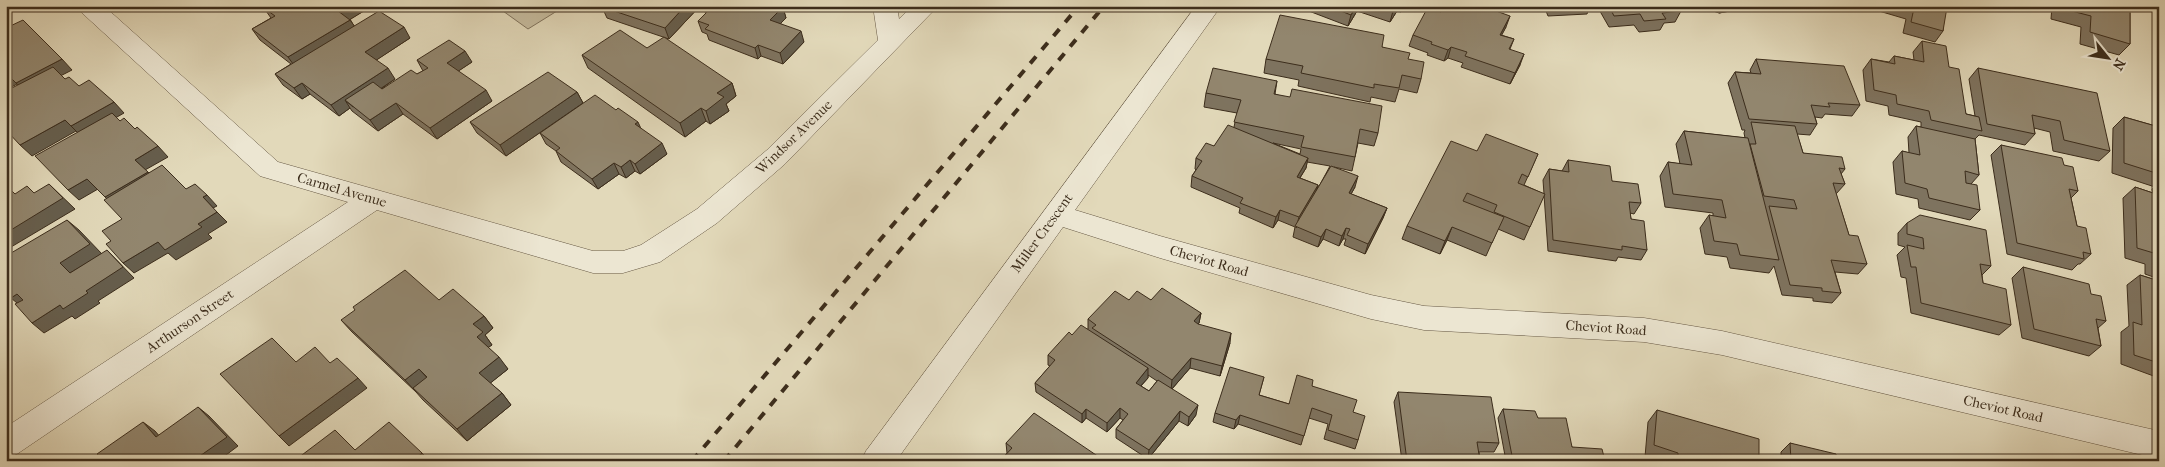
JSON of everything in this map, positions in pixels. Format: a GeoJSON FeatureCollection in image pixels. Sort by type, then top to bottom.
{"type":"FeatureCollection","features":[{"type":"Feature","properties":{"kind":"street","name":"Carmel Avenue"},"geometry":{"type":"LineString","coordinates":[[89,6],[269,169],[593,262],[623,262],[650,254]]}},
{"type":"Feature","properties":{"kind":"street"},"geometry":{"type":"LineString","coordinates":[[885,6],[890,41]]}},
{"type":"Feature","properties":{"kind":"street","name":"Windsor Avenue"},"geometry":{"type":"LineString","coordinates":[[650,254],[707,216],[776,157],[926,6]]}},
{"type":"Feature","properties":{"kind":"street","name":"Miller Crescent"},"geometry":{"type":"LineString","coordinates":[[877,461],[1209,6]]}},
{"type":"Feature","properties":{"kind":"street","name":"Arthurson Street"},"geometry":{"type":"LineString","coordinates":[[6,444],[373,199]]}},
{"type":"Feature","properties":{"kind":"street","name":"Cheviot Road"},"geometry":{"type":"LineString","coordinates":[[1056,214],[1160,248],[1371,307],[1424,318],[1644,330],[1722,343],[2159,445]]}},
{"type":"Feature","properties":{"kind":"shaded area"},"geometry":{"type":"Polygon","coordinates":[[[496,6],[565,6],[528,29],[496,6]]]}},
{"type":"Feature","properties":{"kind":"building"},"geometry":{"type":"Polygon","coordinates":[[[267,6],[346,6],[338,11],[350,20],[288,57],[252,29],[275,16],[264,8],[267,6]]]}},
{"type":"Feature","properties":{"kind":"building"},"geometry":{"type":"Polygon","coordinates":[[[603,6],[685,6],[665,28],[603,6]]]}},
{"type":"Feature","properties":{"kind":"building"},"geometry":{"type":"Polygon","coordinates":[[[713,6],[782,6],[770,20],[801,31],[780,53],[758,45],[755,48],[705,29],[709,25],[698,21],[713,6]]]}},
{"type":"Feature","properties":{"kind":"building"},"geometry":{"type":"Polygon","coordinates":[[[1328,6],[1356,6],[1351,15],[1328,6]]]}},
{"type":"Feature","properties":{"kind":"building"},"geometry":{"type":"Polygon","coordinates":[[[1379,6],[1396,6],[1393,11],[1379,6]]]}},
{"type":"Feature","properties":{"kind":"building"},"geometry":{"type":"Polygon","coordinates":[[[1444,6],[1486,6],[1510,16],[1500,35],[1514,39],[1509,49],[1524,54],[1515,73],[1465,56],[1467,52],[1451,47],[1448,50],[1413,35],[1428,7],[1441,12],[1444,6]]]}},
{"type":"Feature","properties":{"kind":"building"},"geometry":{"type":"Polygon","coordinates":[[[1609,6],[1678,6],[1681,11],[1662,13],[1666,19],[1644,21],[1640,14],[1614,16],[1609,6]]]}},
{"type":"Feature","properties":{"kind":"building"},"geometry":{"type":"Polygon","coordinates":[[[1906,6],[1947,7],[1943,31],[1911,22],[1914,8],[1906,6]]]}},
{"type":"Feature","properties":{"kind":"building"},"geometry":{"type":"Polygon","coordinates":[[[2061,6],[2130,6],[2130,44],[2090,32],[2091,16],[2060,8],[2061,6]]]}},
{"type":"Feature","properties":{"kind":"building"},"geometry":{"type":"Polygon","coordinates":[[[379,11],[404,27],[365,52],[388,68],[331,105],[302,83],[294,88],[275,74],[379,11]]]}},
{"type":"Feature","properties":{"kind":"building"},"geometry":{"type":"Polygon","coordinates":[[[1280,15],[1384,35],[1382,47],[1410,53],[1408,59],[1424,62],[1421,79],[1402,75],[1399,88],[1374,84],[1374,88],[1301,73],[1303,66],[1266,59],[1280,15]]]}},
{"type":"Feature","properties":{"kind":"building"},"geometry":{"type":"Polygon","coordinates":[[[23,20],[62,59],[16,83],[6,73],[6,28],[23,20]]]}},
{"type":"Feature","properties":{"kind":"building"},"geometry":{"type":"Polygon","coordinates":[[[620,30],[647,48],[664,37],[732,83],[717,93],[724,97],[706,111],[701,108],[680,123],[582,55],[620,30]]]}},
{"type":"Feature","properties":{"kind":"building"},"geometry":{"type":"Polygon","coordinates":[[[449,40],[465,51],[447,63],[486,90],[430,128],[396,103],[370,120],[345,100],[373,82],[382,89],[411,70],[417,74],[428,68],[417,60],[449,40]]]}},
{"type":"Feature","properties":{"kind":"building"},"geometry":{"type":"Polygon","coordinates":[[[1922,41],[1946,46],[1949,67],[1959,69],[1966,114],[1979,117],[1982,131],[1931,120],[1929,111],[1897,104],[1896,95],[1874,90],[1871,59],[1895,64],[1894,56],[1924,62],[1922,41]]]}},
{"type":"Feature","properties":{"kind":"building"},"geometry":{"type":"Polygon","coordinates":[[[1756,59],[1844,66],[1860,105],[1828,103],[1830,107],[1811,105],[1817,124],[1749,119],[1735,72],[1761,74],[1756,59]]]}},
{"type":"Feature","properties":{"kind":"building"},"geometry":{"type":"Polygon","coordinates":[[[53,67],[65,79],[69,77],[79,86],[89,80],[114,102],[71,126],[65,120],[20,145],[6,130],[6,91],[53,67]]]}},
{"type":"Feature","properties":{"kind":"building"},"geometry":{"type":"Polygon","coordinates":[[[1213,68],[1277,81],[1274,94],[1290,97],[1292,89],[1382,106],[1378,133],[1360,129],[1355,157],[1301,147],[1304,136],[1234,122],[1241,100],[1206,93],[1213,68]]]}},
{"type":"Feature","properties":{"kind":"building"},"geometry":{"type":"Polygon","coordinates":[[[1978,68],[2097,93],[2110,151],[2064,140],[2060,121],[2032,115],[2035,134],[1987,124],[1978,68]]]}},
{"type":"Feature","properties":{"kind":"building"},"geometry":{"type":"Polygon","coordinates":[[[548,72],[577,92],[500,145],[470,122],[548,72]]]}},
{"type":"Feature","properties":{"kind":"building"},"geometry":{"type":"Polygon","coordinates":[[[595,95],[616,110],[618,108],[638,122],[635,124],[662,143],[635,164],[630,160],[621,167],[614,163],[592,179],[556,151],[560,148],[540,133],[595,95]]]}},
{"type":"Feature","properties":{"kind":"building"},"geometry":{"type":"Polygon","coordinates":[[[112,113],[120,121],[124,118],[135,129],[137,127],[158,146],[135,160],[148,172],[105,197],[87,179],[68,190],[35,156],[112,113]]]}},
{"type":"Feature","properties":{"kind":"building"},"geometry":{"type":"Polygon","coordinates":[[[2124,117],[2159,127],[2159,174],[2124,163],[2124,117]]]}},
{"type":"Feature","properties":{"kind":"building"},"geometry":{"type":"Polygon","coordinates":[[[1751,122],[1795,126],[1803,153],[1842,157],[1845,169],[1839,168],[1845,184],[1833,183],[1849,235],[1858,236],[1867,264],[1831,260],[1841,293],[1822,291],[1822,288],[1790,285],[1769,206],[1797,209],[1794,200],[1764,196],[1750,144],[1756,144],[1751,122]]]}},
{"type":"Feature","properties":{"kind":"building"},"geometry":{"type":"Polygon","coordinates":[[[1228,125],[1308,158],[1297,177],[1318,185],[1299,217],[1280,210],[1276,217],[1240,203],[1243,198],[1192,176],[1202,161],[1196,158],[1206,143],[1214,146],[1228,125]]]}},
{"type":"Feature","properties":{"kind":"building"},"geometry":{"type":"Polygon","coordinates":[[[1916,126],[1975,139],[1979,175],[1965,171],[1966,183],[1977,185],[1980,210],[1929,198],[1927,189],[1905,183],[1902,151],[1920,155],[1916,126]]]}},
{"type":"Feature","properties":{"kind":"building"},"geometry":{"type":"Polygon","coordinates":[[[1684,131],[1748,138],[1779,260],[1740,255],[1737,244],[1714,241],[1709,215],[1726,218],[1722,200],[1673,194],[1668,162],[1692,165],[1684,131]]]}},
{"type":"Feature","properties":{"kind":"building"},"geometry":{"type":"Polygon","coordinates":[[[1486,134],[1538,154],[1528,177],[1522,174],[1518,183],[1545,194],[1530,227],[1494,212],[1497,205],[1467,193],[1463,201],[1504,217],[1492,243],[1452,227],[1445,241],[1407,226],[1451,141],[1477,151],[1486,134]]]}},
{"type":"Feature","properties":{"kind":"building"},"geometry":{"type":"Polygon","coordinates":[[[2001,145],[2062,158],[2064,165],[2073,167],[2078,191],[2069,189],[2077,226],[2086,228],[2091,254],[2083,252],[2084,259],[2017,243],[2001,145]]]}},
{"type":"Feature","properties":{"kind":"building"},"geometry":{"type":"Polygon","coordinates":[[[1568,160],[1610,166],[1612,181],[1638,184],[1641,203],[1629,202],[1631,219],[1644,221],[1647,250],[1622,246],[1622,250],[1553,240],[1549,169],[1569,172],[1568,160]]]}},
{"type":"Feature","properties":{"kind":"building"},"geometry":{"type":"Polygon","coordinates":[[[162,165],[186,189],[195,184],[207,195],[203,197],[217,212],[198,224],[202,227],[165,250],[158,242],[123,263],[106,244],[111,241],[102,231],[122,219],[104,200],[162,165]]]}},
{"type":"Feature","properties":{"kind":"building"},"geometry":{"type":"Polygon","coordinates":[[[1331,166],[1358,176],[1349,193],[1387,208],[1368,244],[1347,235],[1350,229],[1346,228],[1342,236],[1326,229],[1321,237],[1295,226],[1331,166]]]}},
{"type":"Feature","properties":{"kind":"building"},"geometry":{"type":"Polygon","coordinates":[[[49,184],[63,198],[6,233],[6,185],[15,194],[27,186],[34,193],[49,184]]]}},
{"type":"Feature","properties":{"kind":"building"},"geometry":{"type":"Polygon","coordinates":[[[2135,187],[2159,195],[2159,264],[2157,254],[2137,248],[2135,187]]]}},
{"type":"Feature","properties":{"kind":"building"},"geometry":{"type":"Polygon","coordinates":[[[1920,215],[1986,230],[1991,266],[1980,264],[1983,283],[2006,289],[2011,325],[1921,303],[1916,267],[1911,267],[1907,245],[1924,249],[1923,238],[1907,234],[1907,223],[1920,215]]]}},
{"type":"Feature","properties":{"kind":"building"},"geometry":{"type":"Polygon","coordinates":[[[67,220],[90,244],[60,263],[70,273],[107,250],[123,267],[86,291],[88,293],[63,309],[60,305],[32,323],[15,304],[23,300],[17,294],[11,298],[6,292],[6,256],[67,220]]]}},
{"type":"Feature","properties":{"kind":"building"},"geometry":{"type":"Polygon","coordinates":[[[2023,267],[2089,284],[2091,294],[2101,296],[2106,321],[2096,319],[2101,346],[2034,329],[2023,267]]]}},
{"type":"Feature","properties":{"kind":"building"},"geometry":{"type":"Polygon","coordinates":[[[405,270],[439,300],[453,289],[484,316],[473,324],[483,332],[477,337],[499,357],[479,373],[502,393],[457,429],[413,388],[427,377],[419,369],[405,380],[341,320],[355,310],[353,307],[405,270]]]}},
{"type":"Feature","properties":{"kind":"building"},"geometry":{"type":"Polygon","coordinates":[[[2140,275],[2159,281],[2159,363],[2134,355],[2133,322],[2142,325],[2140,275]]]}},
{"type":"Feature","properties":{"kind":"building"},"geometry":{"type":"Polygon","coordinates":[[[1162,288],[1201,313],[1194,321],[1198,324],[1231,333],[1222,366],[1191,358],[1172,380],[1092,328],[1096,325],[1088,319],[1115,291],[1129,300],[1137,291],[1151,300],[1162,288]]]}},
{"type":"Feature","properties":{"kind":"building"},"geometry":{"type":"Polygon","coordinates":[[[1081,325],[1148,368],[1136,383],[1149,391],[1158,380],[1198,405],[1189,417],[1180,411],[1149,450],[1116,429],[1128,414],[1120,408],[1107,423],[1086,409],[1082,414],[1035,383],[1055,360],[1048,355],[1069,332],[1072,335],[1081,325]]]}},
{"type":"Feature","properties":{"kind":"building"},"geometry":{"type":"Polygon","coordinates":[[[272,338],[296,362],[315,347],[330,363],[337,358],[358,378],[279,436],[220,374],[272,338]]]}},
{"type":"Feature","properties":{"kind":"building"},"geometry":{"type":"Polygon","coordinates":[[[1230,367],[1264,377],[1259,395],[1289,404],[1297,375],[1313,380],[1312,386],[1357,400],[1353,412],[1365,416],[1358,440],[1328,430],[1332,415],[1312,408],[1304,436],[1240,415],[1236,420],[1215,413],[1230,367]]]}},
{"type":"Feature","properties":{"kind":"building"},"geometry":{"type":"Polygon","coordinates":[[[1398,392],[1491,397],[1499,443],[1477,442],[1480,461],[1407,461],[1398,392]]]}},
{"type":"Feature","properties":{"kind":"building"},"geometry":{"type":"Polygon","coordinates":[[[198,407],[227,437],[197,458],[200,461],[104,461],[97,454],[143,422],[156,437],[198,407]]]}},
{"type":"Feature","properties":{"kind":"building"},"geometry":{"type":"Polygon","coordinates":[[[1503,409],[1535,411],[1538,418],[1566,418],[1572,447],[1602,449],[1605,461],[1513,461],[1503,409]]]}},
{"type":"Feature","properties":{"kind":"building"},"geometry":{"type":"Polygon","coordinates":[[[1657,410],[1759,439],[1759,461],[1678,461],[1678,453],[1654,445],[1657,410]]]}},
{"type":"Feature","properties":{"kind":"building"},"geometry":{"type":"Polygon","coordinates":[[[1034,413],[1099,457],[1096,461],[1000,461],[1012,448],[1006,443],[1034,413]]]}},
{"type":"Feature","properties":{"kind":"building"},"geometry":{"type":"Polygon","coordinates":[[[389,422],[422,453],[413,461],[294,461],[335,430],[355,450],[389,422]]]}},
{"type":"Feature","properties":{"kind":"building"},"geometry":{"type":"Polygon","coordinates":[[[1790,443],[1836,454],[1837,461],[1791,461],[1790,443]]]}},
{"type":"Feature","properties":{"kind":"railway"},"geometry":{"type":"LineString","coordinates":[[692,461],[1079,6]]}},
{"type":"Feature","properties":{"kind":"railway"},"geometry":{"type":"LineString","coordinates":[[724,461],[1104,6]]}}]}
